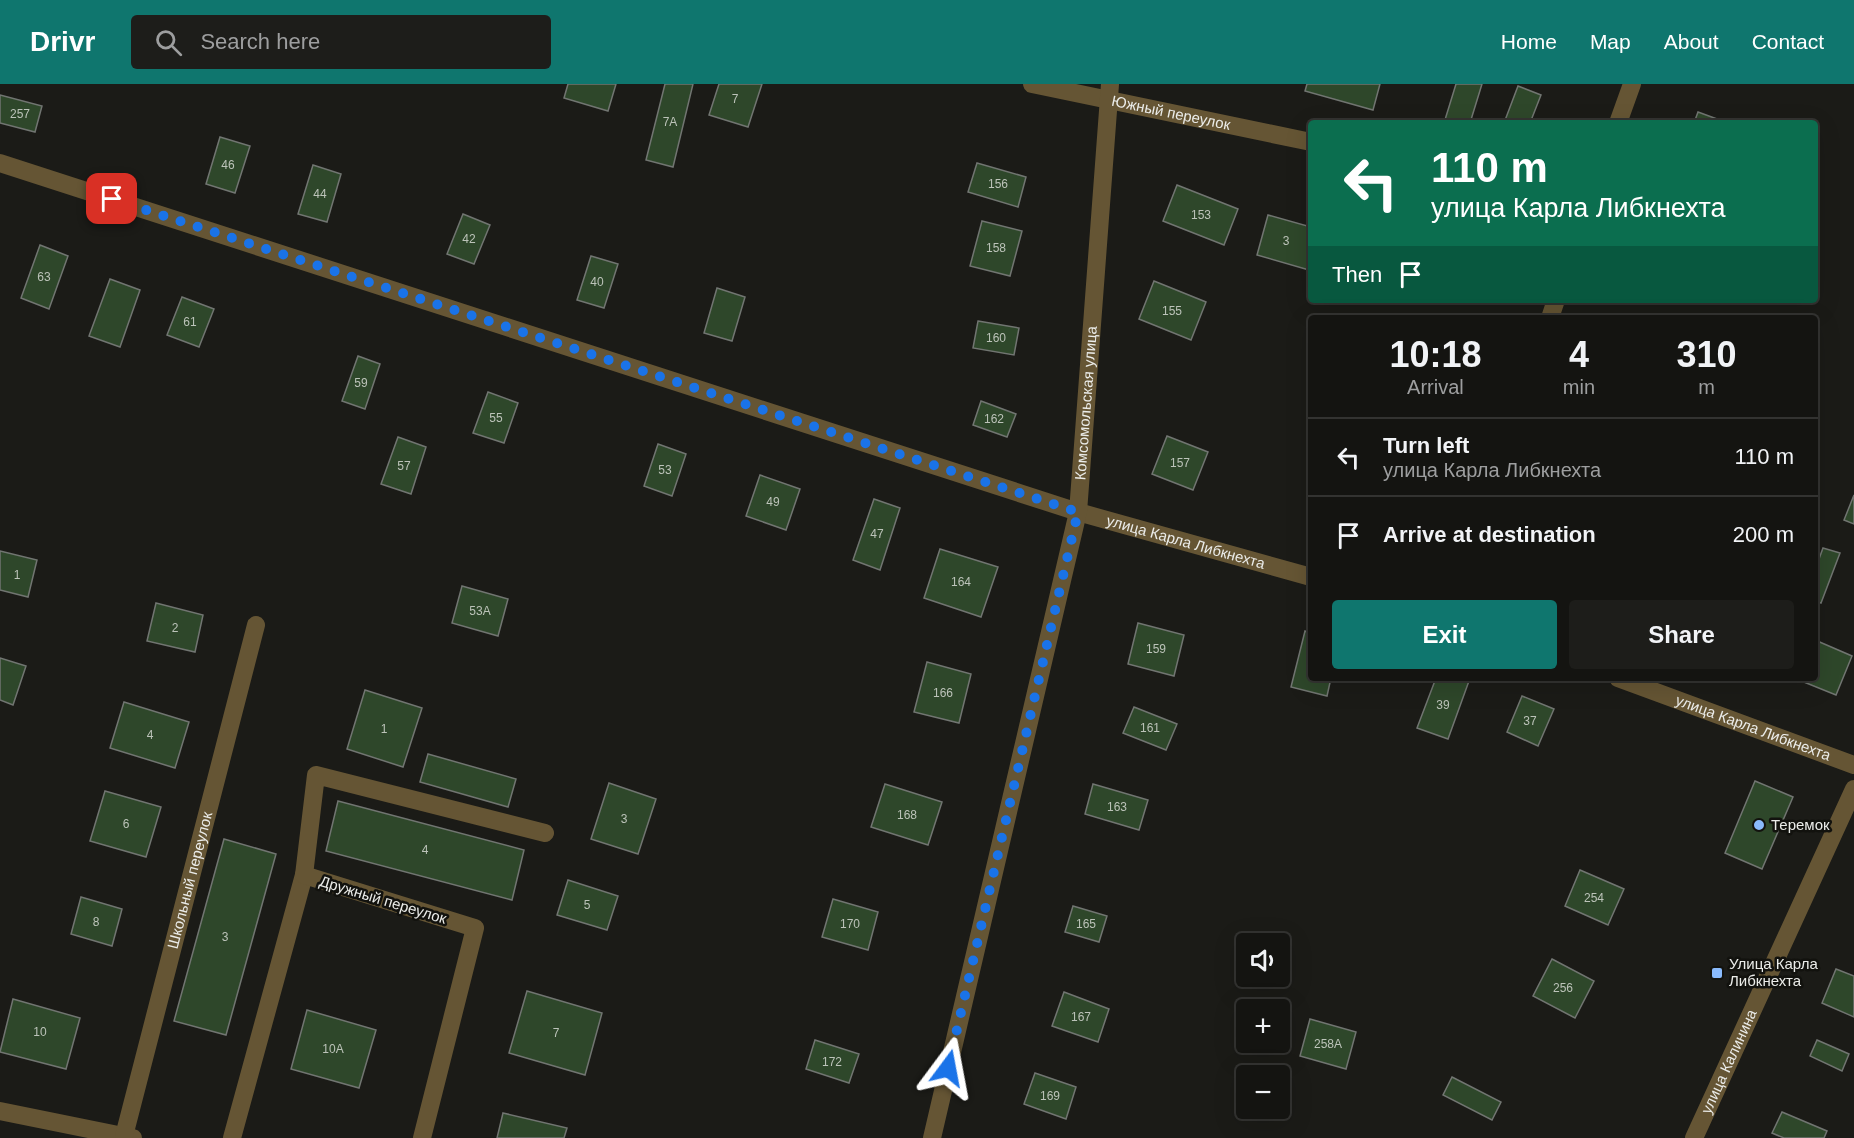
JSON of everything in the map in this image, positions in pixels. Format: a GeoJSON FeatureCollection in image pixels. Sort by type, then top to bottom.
{"type":"FeatureCollection","features":[{"type":"Feature","properties":{"kind":"street","name":"Южный переулок"},"geometry":{"type":"LineString","coordinates":[[1032,84],[1109,92],[1308,141]]}},
{"type":"Feature","properties":{"kind":"street"},"geometry":{"type":"LineString","coordinates":[[1619,120],[1632,84]]}},
{"type":"Feature","properties":{"kind":"street","name":"Комсомольская улица"},"geometry":{"type":"LineString","coordinates":[[932,1138],[1078,512],[1109,92]]}},
{"type":"Feature","properties":{"kind":"street","name":"улица Карла Либкнехта"},"geometry":{"type":"LineString","coordinates":[[0,163],[1078,512],[1308,576]]}},
{"type":"Feature","properties":{"kind":"street","name":"Школьный переулок"},"geometry":{"type":"LineString","coordinates":[[129,1137],[256,626]]}},
{"type":"Feature","properties":{"kind":"street","name":"улица Карла Либкнехта"},"geometry":{"type":"LineString","coordinates":[[1626,681],[1854,765]]}},
{"type":"Feature","properties":{"kind":"street","name":"Дружный переулок"},"geometry":{"type":"LineString","coordinates":[[422,1138],[475,928],[304,875],[316,775],[545,833]]}},
{"type":"Feature","properties":{"kind":"street","name":"улица Калинина"},"geometry":{"type":"LineString","coordinates":[[1694,1138],[1854,789]]}},
{"type":"Feature","properties":{"kind":"street"},"geometry":{"type":"LineString","coordinates":[[232,1138],[304,875]]}},
{"type":"Feature","properties":{"kind":"street"},"geometry":{"type":"LineString","coordinates":[[0,1111],[129,1137]]}},
{"type":"Feature","properties":{"kind":"building"},"geometry":{"type":"Polygon","coordinates":[[[568,84],[616,84],[608,111],[564,98],[568,84]]]}},
{"type":"Feature","properties":{"kind":"building"},"geometry":{"type":"Polygon","coordinates":[[[665,84],[693,84],[673,167],[646,160],[665,84]]]}},
{"type":"Feature","properties":{"kind":"building"},"geometry":{"type":"Polygon","coordinates":[[[719,84],[762,84],[748,127],[709,115],[719,84]]]}},
{"type":"Feature","properties":{"kind":"building"},"geometry":{"type":"Polygon","coordinates":[[[1307,84],[1380,84],[1373,110],[1305,91],[1307,84]]]}},
{"type":"Feature","properties":{"kind":"building"},"geometry":{"type":"Polygon","coordinates":[[[1456,84],[1482,84],[1471,120],[1445,120],[1456,84]]]}},
{"type":"Feature","properties":{"kind":"building"},"geometry":{"type":"Polygon","coordinates":[[[1518,86],[1541,95],[1531,120],[1505,120],[1518,86]]]}},
{"type":"Feature","properties":{"kind":"building"},"geometry":{"type":"Polygon","coordinates":[[[0,95],[42,106],[35,132],[0,123],[0,95]]]}},
{"type":"Feature","properties":{"kind":"building"},"geometry":{"type":"Polygon","coordinates":[[[1698,112],[1720,120],[1695,120],[1698,112]]]}},
{"type":"Feature","properties":{"kind":"building"},"geometry":{"type":"Polygon","coordinates":[[[220,137],[250,146],[235,193],[206,184],[220,137]]]}},
{"type":"Feature","properties":{"kind":"building"},"geometry":{"type":"Polygon","coordinates":[[[977,163],[1026,177],[1018,207],[968,192],[977,163]]]}},
{"type":"Feature","properties":{"kind":"building"},"geometry":{"type":"Polygon","coordinates":[[[313,165],[341,174],[327,222],[298,214],[313,165]]]}},
{"type":"Feature","properties":{"kind":"building"},"geometry":{"type":"Polygon","coordinates":[[[1177,185],[1238,209],[1224,245],[1163,221],[1177,185]]]}},
{"type":"Feature","properties":{"kind":"building"},"geometry":{"type":"Polygon","coordinates":[[[463,214],[490,225],[474,264],[447,254],[463,214]]]}},
{"type":"Feature","properties":{"kind":"building"},"geometry":{"type":"Polygon","coordinates":[[[1268,215],[1308,226],[1308,270],[1257,255],[1268,215]]]}},
{"type":"Feature","properties":{"kind":"building"},"geometry":{"type":"Polygon","coordinates":[[[982,221],[1022,231],[1010,276],[970,266],[982,221]]]}},
{"type":"Feature","properties":{"kind":"building"},"geometry":{"type":"Polygon","coordinates":[[[40,245],[68,256],[49,309],[21,298],[40,245]]]}},
{"type":"Feature","properties":{"kind":"building"},"geometry":{"type":"Polygon","coordinates":[[[591,256],[618,264],[604,308],[577,300],[591,256]]]}},
{"type":"Feature","properties":{"kind":"building"},"geometry":{"type":"Polygon","coordinates":[[[110,279],[140,290],[120,347],[89,336],[110,279]]]}},
{"type":"Feature","properties":{"kind":"building"},"geometry":{"type":"Polygon","coordinates":[[[1154,281],[1206,302],[1191,340],[1139,319],[1154,281]]]}},
{"type":"Feature","properties":{"kind":"building"},"geometry":{"type":"Polygon","coordinates":[[[717,288],[745,297],[732,341],[704,333],[717,288]]]}},
{"type":"Feature","properties":{"kind":"building"},"geometry":{"type":"Polygon","coordinates":[[[182,297],[214,309],[199,347],[167,335],[182,297]]]}},
{"type":"Feature","properties":{"kind":"building"},"geometry":{"type":"Polygon","coordinates":[[[978,321],[1019,328],[1014,355],[973,348],[978,321]]]}},
{"type":"Feature","properties":{"kind":"building"},"geometry":{"type":"Polygon","coordinates":[[[358,356],[380,364],[365,409],[342,401],[358,356]]]}},
{"type":"Feature","properties":{"kind":"building"},"geometry":{"type":"Polygon","coordinates":[[[488,392],[518,403],[504,443],[473,433],[488,392]]]}},
{"type":"Feature","properties":{"kind":"building"},"geometry":{"type":"Polygon","coordinates":[[[981,401],[1016,414],[1007,437],[973,425],[981,401]]]}},
{"type":"Feature","properties":{"kind":"building"},"geometry":{"type":"Polygon","coordinates":[[[1167,436],[1208,452],[1193,490],[1152,474],[1167,436]]]}},
{"type":"Feature","properties":{"kind":"building"},"geometry":{"type":"Polygon","coordinates":[[[398,437],[426,447],[411,494],[381,484],[398,437]]]}},
{"type":"Feature","properties":{"kind":"building"},"geometry":{"type":"Polygon","coordinates":[[[658,444],[686,454],[672,496],[644,486],[658,444]]]}},
{"type":"Feature","properties":{"kind":"building"},"geometry":{"type":"Polygon","coordinates":[[[760,475],[800,489],[786,530],[746,516],[760,475]]]}},
{"type":"Feature","properties":{"kind":"building"},"geometry":{"type":"Polygon","coordinates":[[[1854,495],[1854,524],[1844,520],[1854,495]]]}},
{"type":"Feature","properties":{"kind":"building"},"geometry":{"type":"Polygon","coordinates":[[[874,499],[900,508],[880,570],[853,560],[874,499]]]}},
{"type":"Feature","properties":{"kind":"building"},"geometry":{"type":"Polygon","coordinates":[[[1823,548],[1840,553],[1821,603],[1818,602],[1818,562],[1823,548]]]}},
{"type":"Feature","properties":{"kind":"building"},"geometry":{"type":"Polygon","coordinates":[[[940,549],[998,567],[981,617],[924,598],[940,549]]]}},
{"type":"Feature","properties":{"kind":"building"},"geometry":{"type":"Polygon","coordinates":[[[0,551],[37,560],[28,597],[0,590],[0,551]]]}},
{"type":"Feature","properties":{"kind":"building"},"geometry":{"type":"Polygon","coordinates":[[[462,586],[508,599],[498,636],[452,623],[462,586]]]}},
{"type":"Feature","properties":{"kind":"building"},"geometry":{"type":"Polygon","coordinates":[[[156,603],[203,615],[195,652],[147,641],[156,603]]]}},
{"type":"Feature","properties":{"kind":"building"},"geometry":{"type":"Polygon","coordinates":[[[1138,623],[1184,635],[1174,676],[1128,664],[1138,623]]]}},
{"type":"Feature","properties":{"kind":"building"},"geometry":{"type":"Polygon","coordinates":[[[1305,631],[1308,632],[1308,681],[1330,681],[1327,696],[1291,687],[1305,631]]]}},
{"type":"Feature","properties":{"kind":"building"},"geometry":{"type":"Polygon","coordinates":[[[1818,641],[1852,656],[1836,695],[1801,681],[1818,681],[1818,641]]]}},
{"type":"Feature","properties":{"kind":"building"},"geometry":{"type":"Polygon","coordinates":[[[0,658],[26,666],[13,705],[0,700],[0,658]]]}},
{"type":"Feature","properties":{"kind":"building"},"geometry":{"type":"Polygon","coordinates":[[[927,662],[971,674],[959,723],[914,712],[927,662]]]}},
{"type":"Feature","properties":{"kind":"building"},"geometry":{"type":"Polygon","coordinates":[[[1435,681],[1469,681],[1448,739],[1417,728],[1435,681]]]}},
{"type":"Feature","properties":{"kind":"building"},"geometry":{"type":"Polygon","coordinates":[[[365,690],[422,708],[403,767],[347,749],[365,690]]]}},
{"type":"Feature","properties":{"kind":"building"},"geometry":{"type":"Polygon","coordinates":[[[1522,696],[1554,709],[1538,746],[1507,732],[1522,696]]]}},
{"type":"Feature","properties":{"kind":"building"},"geometry":{"type":"Polygon","coordinates":[[[124,702],[189,722],[175,768],[110,748],[124,702]]]}},
{"type":"Feature","properties":{"kind":"building"},"geometry":{"type":"Polygon","coordinates":[[[1134,707],[1177,724],[1166,750],[1123,733],[1134,707]]]}},
{"type":"Feature","properties":{"kind":"building"},"geometry":{"type":"Polygon","coordinates":[[[428,754],[516,779],[508,807],[420,782],[428,754]]]}},
{"type":"Feature","properties":{"kind":"building","name":"Теремок"},"geometry":{"type":"Polygon","coordinates":[[[1755,781],[1793,797],[1762,869],[1725,853],[1755,781]]]}},
{"type":"Feature","properties":{"kind":"building"},"geometry":{"type":"Polygon","coordinates":[[[609,783],[656,799],[638,854],[591,839],[609,783]]]}},
{"type":"Feature","properties":{"kind":"building"},"geometry":{"type":"Polygon","coordinates":[[[885,784],[942,802],[928,845],[871,827],[885,784]]]}},
{"type":"Feature","properties":{"kind":"building"},"geometry":{"type":"Polygon","coordinates":[[[1093,784],[1148,800],[1139,830],[1085,814],[1093,784]]]}},
{"type":"Feature","properties":{"kind":"building"},"geometry":{"type":"Polygon","coordinates":[[[105,791],[161,807],[146,857],[90,841],[105,791]]]}},
{"type":"Feature","properties":{"kind":"building"},"geometry":{"type":"Polygon","coordinates":[[[338,801],[524,850],[512,900],[326,851],[338,801]]]}},
{"type":"Feature","properties":{"kind":"building"},"geometry":{"type":"Polygon","coordinates":[[[224,839],[276,854],[226,1035],[174,1021],[224,839]]]}},
{"type":"Feature","properties":{"kind":"building"},"geometry":{"type":"Polygon","coordinates":[[[1580,870],[1624,889],[1608,925],[1565,906],[1580,870]]]}},
{"type":"Feature","properties":{"kind":"building"},"geometry":{"type":"Polygon","coordinates":[[[568,880],[618,896],[607,930],[557,915],[568,880]]]}},
{"type":"Feature","properties":{"kind":"building"},"geometry":{"type":"Polygon","coordinates":[[[81,897],[122,909],[112,946],[71,934],[81,897]]]}},
{"type":"Feature","properties":{"kind":"building"},"geometry":{"type":"Polygon","coordinates":[[[833,899],[878,912],[868,950],[822,937],[833,899]]]}},
{"type":"Feature","properties":{"kind":"building"},"geometry":{"type":"Polygon","coordinates":[[[1073,906],[1107,916],[1099,942],[1065,932],[1073,906]]]}},
{"type":"Feature","properties":{"kind":"building"},"geometry":{"type":"Polygon","coordinates":[[[1552,959],[1594,981],[1575,1018],[1533,996],[1552,959]]]}},
{"type":"Feature","properties":{"kind":"building"},"geometry":{"type":"Polygon","coordinates":[[[1836,969],[1854,976],[1854,1017],[1822,1003],[1836,969]]]}},
{"type":"Feature","properties":{"kind":"building"},"geometry":{"type":"Polygon","coordinates":[[[527,991],[602,1013],[585,1075],[509,1053],[527,991]]]}},
{"type":"Feature","properties":{"kind":"building"},"geometry":{"type":"Polygon","coordinates":[[[1064,992],[1109,1009],[1098,1042],[1052,1026],[1064,992]]]}},
{"type":"Feature","properties":{"kind":"building"},"geometry":{"type":"Polygon","coordinates":[[[13,999],[80,1018],[66,1069],[0,1052],[13,999]]]}},
{"type":"Feature","properties":{"kind":"building"},"geometry":{"type":"Polygon","coordinates":[[[307,1010],[376,1030],[359,1088],[291,1069],[307,1010]]]}},
{"type":"Feature","properties":{"kind":"building"},"geometry":{"type":"Polygon","coordinates":[[[1310,1019],[1356,1032],[1346,1069],[1300,1056],[1310,1019]]]}},
{"type":"Feature","properties":{"kind":"building"},"geometry":{"type":"Polygon","coordinates":[[[815,1040],[859,1054],[849,1083],[806,1069],[815,1040]]]}},
{"type":"Feature","properties":{"kind":"building"},"geometry":{"type":"Polygon","coordinates":[[[1817,1040],[1849,1054],[1842,1071],[1810,1056],[1817,1040]]]}},
{"type":"Feature","properties":{"kind":"building"},"geometry":{"type":"Polygon","coordinates":[[[1035,1073],[1076,1087],[1066,1119],[1024,1104],[1035,1073]]]}},
{"type":"Feature","properties":{"kind":"building"},"geometry":{"type":"Polygon","coordinates":[[[1452,1077],[1501,1102],[1492,1120],[1443,1095],[1452,1077]]]}},
{"type":"Feature","properties":{"kind":"building"},"geometry":{"type":"Polygon","coordinates":[[[1782,1112],[1827,1131],[1824,1138],[1784,1138],[1772,1133],[1782,1112]]]}},
{"type":"Feature","properties":{"kind":"building"},"geometry":{"type":"Polygon","coordinates":[[[503,1113],[567,1128],[564,1138],[497,1138],[503,1113]]]}},
{"type":"Feature","properties":{"kind":"place","name":"Теремок"},"geometry":{"type":"Point","coordinates":[1759,825]}},
{"type":"Feature","properties":{"kind":"place","name":"Улица Карла Либкнехта"},"geometry":{"type":"Point","coordinates":[1717,973]}},
{"type":"Feature","properties":{"kind":"route"},"geometry":{"type":"LineString","coordinates":[[112,199],[1078,512],[948,1068]]}}]}
